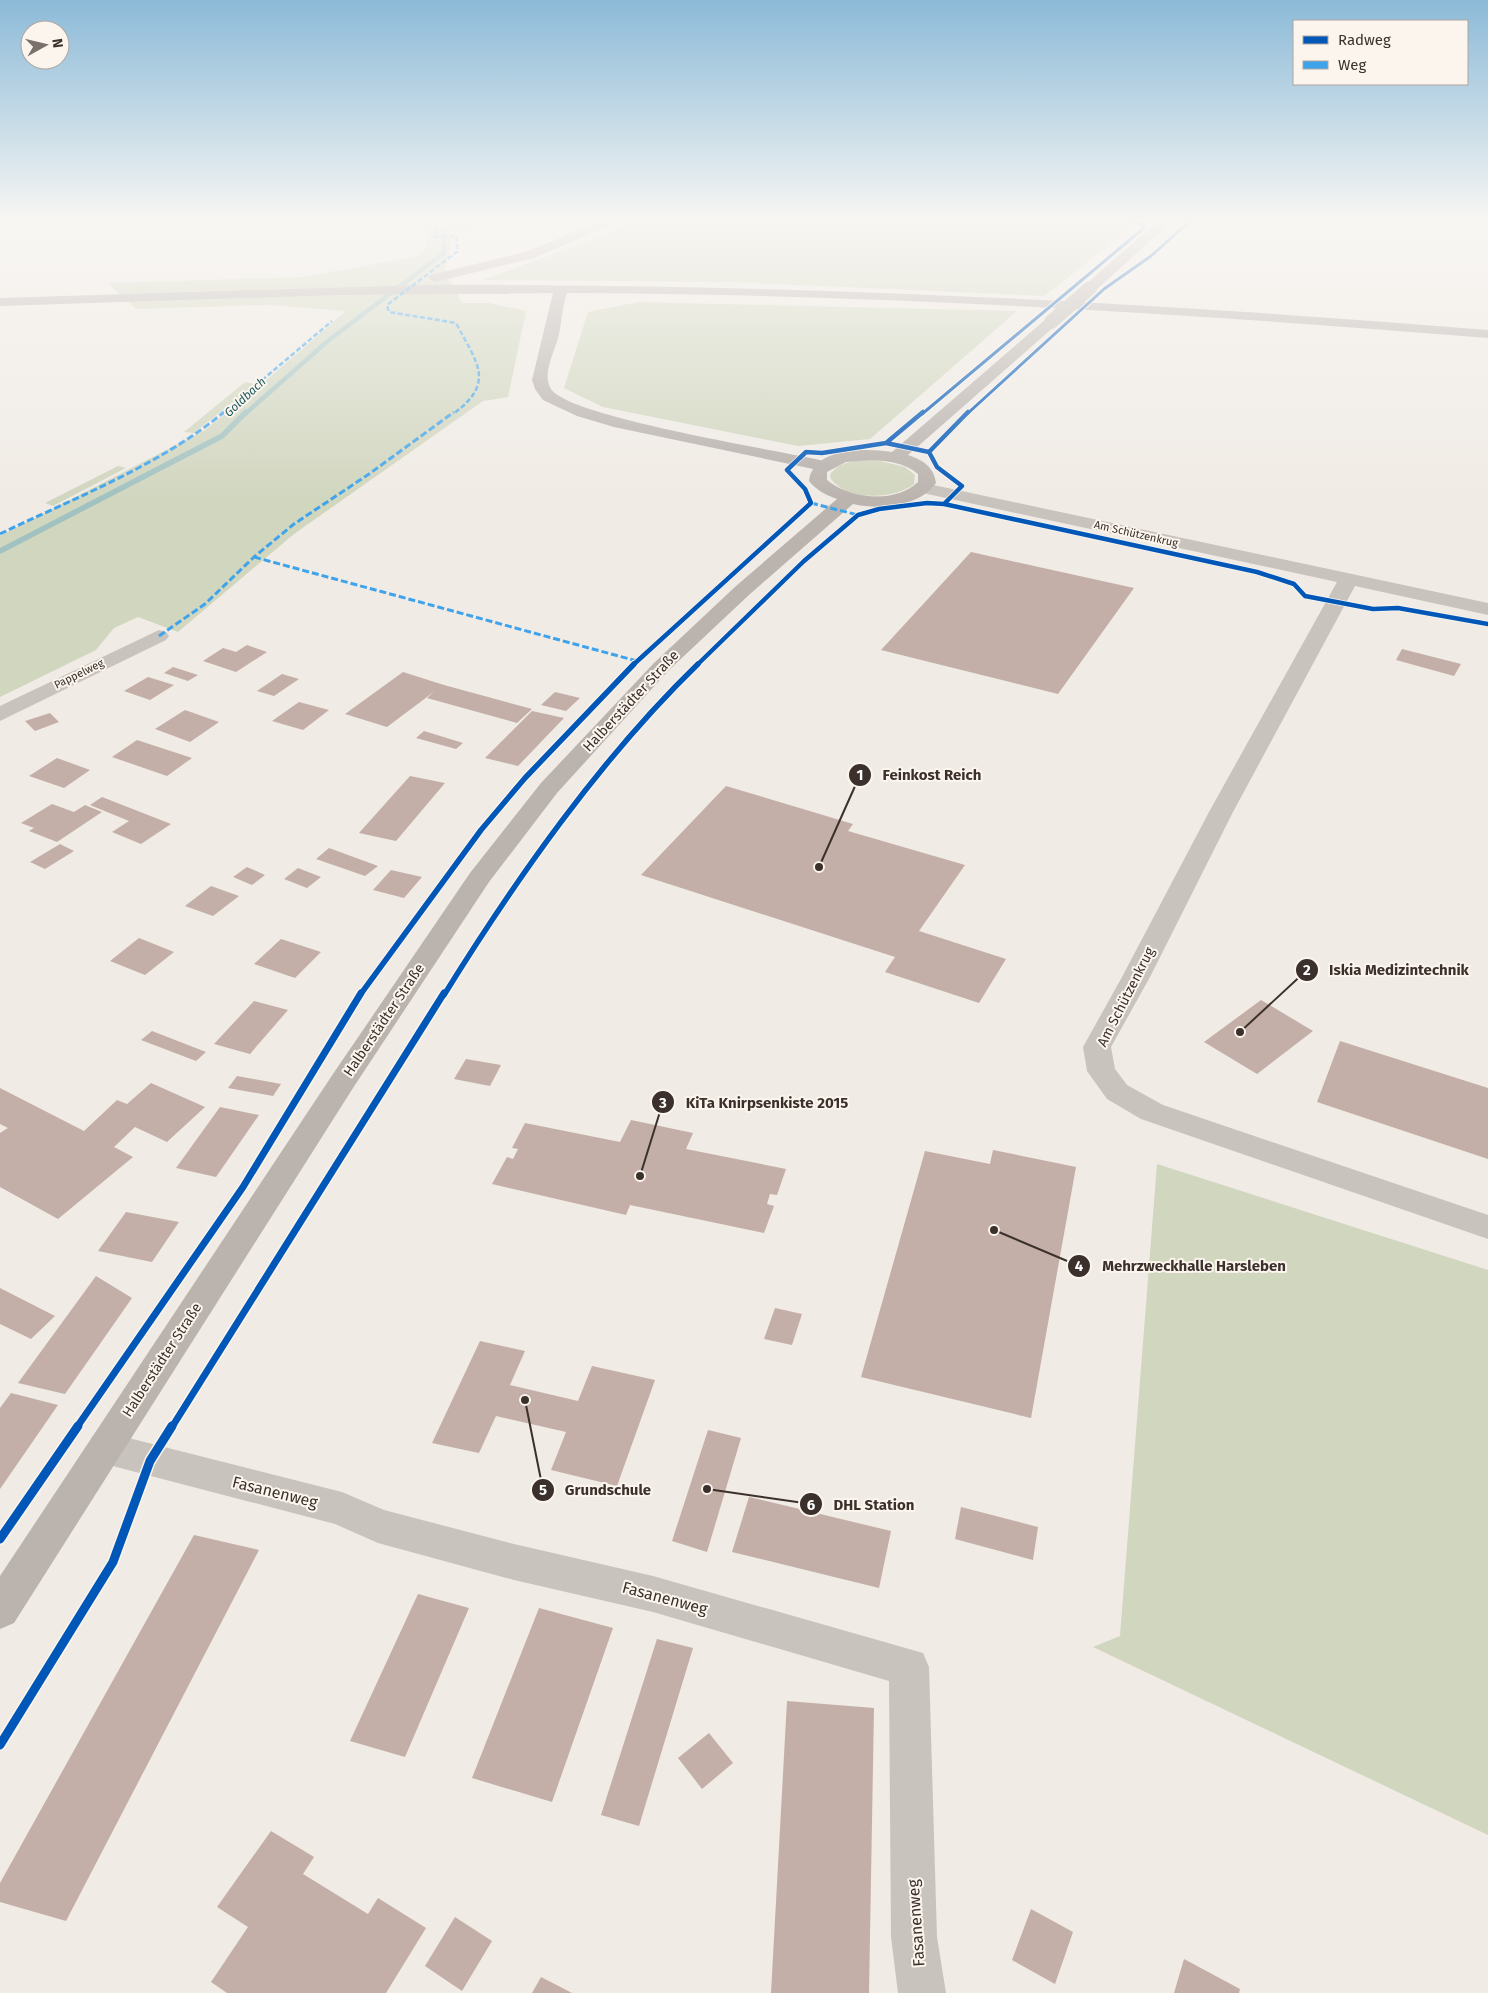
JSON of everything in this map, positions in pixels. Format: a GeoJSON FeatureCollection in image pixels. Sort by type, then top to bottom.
{"type":"FeatureCollection","features":[{"type":"Feature","properties":{"kind":"main road"},"geometry":{"type":"LineString","coordinates":[[537,314],[539,325],[553,332]]}},
{"type":"Feature","properties":{"kind":"main road"},"geometry":{"type":"LineString","coordinates":[[554,314],[553,332],[541,370],[540,383],[544,392],[554,401],[576,411],[614,422],[823,466]]}},
{"type":"Feature","properties":{"kind":"main road"},"geometry":{"type":"LineString","coordinates":[[895,458],[1059,314]]}},
{"type":"Feature","properties":{"kind":"main road"},"geometry":{"type":"LineString","coordinates":[[1203,314],[1488,334]]}},
{"type":"Feature","properties":{"kind":"main road"},"geometry":{"type":"LineString","coordinates":[[553,332],[566,317]]}},
{"type":"Feature","properties":{"kind":"main road"},"geometry":{"type":"LineString","coordinates":[[854,456],[895,458],[915,464],[926,473],[927,483],[924,488],[911,495],[893,500],[849,498],[822,486],[817,476],[823,466],[838,459],[854,456]]}},
{"type":"Feature","properties":{"kind":"main road","name":"Halberstädter Straße"},"geometry":{"type":"LineString","coordinates":[[0,1610],[343,1081],[479,878],[549,788],[660,667],[849,498]]}},
{"type":"Feature","properties":{"kind":"street","name":"Am Schützenkrug"},"geometry":{"type":"LineString","coordinates":[[924,488],[1488,609]]}},
{"type":"Feature","properties":{"kind":"street","name":"Am Schützenkrug"},"geometry":{"type":"LineString","coordinates":[[1348,580],[1338,602],[1221,812],[1136,977],[1097,1047],[1101,1071],[1118,1092],[1152,1112],[1488,1226]]}},
{"type":"Feature","properties":{"kind":"street","name":"Pappelweg"},"geometry":{"type":"LineString","coordinates":[[0,714],[159,636]]}},
{"type":"Feature","properties":{"kind":"street","name":"Fasanenweg"},"geometry":{"type":"LineString","coordinates":[[105,1448],[342,1509],[378,1526],[514,1562],[652,1594],[909,1667],[914,1937],[922,1993]]}},
{"type":"Feature","properties":{"kind":"green space"},"geometry":{"type":"Polygon","coordinates":[[[343,314],[525,314],[508,397],[483,401],[294,534],[178,632],[138,617],[114,628],[96,650],[0,697],[0,536],[205,430],[249,395],[343,314]]]}},
{"type":"Feature","properties":{"kind":"green space"},"geometry":{"type":"Polygon","coordinates":[[[587,314],[1014,314],[870,439],[798,446],[603,407],[564,388],[587,314]]]}},
{"type":"Feature","properties":{"kind":"green space"},"geometry":{"type":"Polygon","coordinates":[[[245,382],[255,384],[194,433],[184,432],[245,382]]]}},
{"type":"Feature","properties":{"kind":"green space"},"geometry":{"type":"Polygon","coordinates":[[[876,460],[905,467],[915,475],[914,484],[895,493],[871,496],[848,491],[838,486],[831,479],[830,475],[839,466],[857,461],[876,460]]]}},
{"type":"Feature","properties":{"kind":"green space"},"geometry":{"type":"Polygon","coordinates":[[[118,466],[126,468],[53,506],[45,503],[118,466]]]}},
{"type":"Feature","properties":{"kind":"green space"},"geometry":{"type":"Polygon","coordinates":[[[1157,1164],[1488,1270],[1488,1835],[1093,1647],[1120,1636],[1157,1164]]]}},
{"type":"Feature","properties":{"kind":"building"},"geometry":{"type":"Polygon","coordinates":[[[971,552],[1134,588],[1058,694],[881,650],[971,552]]]}},
{"type":"Feature","properties":{"kind":"building"},"geometry":{"type":"Polygon","coordinates":[[[247,645],[267,652],[236,672],[203,661],[223,648],[236,652],[247,645]]]}},
{"type":"Feature","properties":{"kind":"building"},"geometry":{"type":"Polygon","coordinates":[[[1402,649],[1461,664],[1454,676],[1396,660],[1402,649]]]}},
{"type":"Feature","properties":{"kind":"building"},"geometry":{"type":"Polygon","coordinates":[[[173,667],[198,675],[188,681],[164,673],[173,667]]]}},
{"type":"Feature","properties":{"kind":"building"},"geometry":{"type":"Polygon","coordinates":[[[403,672],[532,709],[517,723],[427,698],[435,691],[387,727],[345,714],[403,672]]]}},
{"type":"Feature","properties":{"kind":"building"},"geometry":{"type":"Polygon","coordinates":[[[282,674],[299,679],[274,696],[257,691],[282,674]]]}},
{"type":"Feature","properties":{"kind":"building"},"geometry":{"type":"Polygon","coordinates":[[[148,677],[174,685],[150,700],[124,691],[148,677]]]}},
{"type":"Feature","properties":{"kind":"building"},"geometry":{"type":"Polygon","coordinates":[[[555,692],[580,698],[566,711],[541,705],[555,692]]]}},
{"type":"Feature","properties":{"kind":"building"},"geometry":{"type":"Polygon","coordinates":[[[299,702],[329,710],[303,730],[272,721],[299,702]]]}},
{"type":"Feature","properties":{"kind":"building"},"geometry":{"type":"Polygon","coordinates":[[[185,710],[219,722],[190,742],[155,729],[185,710]]]}},
{"type":"Feature","properties":{"kind":"building"},"geometry":{"type":"Polygon","coordinates":[[[532,711],[564,718],[518,766],[485,758],[532,711]]]}},
{"type":"Feature","properties":{"kind":"building"},"geometry":{"type":"Polygon","coordinates":[[[50,713],[59,722],[35,731],[25,721],[50,713]]]}},
{"type":"Feature","properties":{"kind":"building"},"geometry":{"type":"Polygon","coordinates":[[[424,731],[463,743],[456,749],[416,738],[424,731]]]}},
{"type":"Feature","properties":{"kind":"building"},"geometry":{"type":"Polygon","coordinates":[[[137,740],[192,758],[167,776],[112,757],[137,740]]]}},
{"type":"Feature","properties":{"kind":"building"},"geometry":{"type":"Polygon","coordinates":[[[57,758],[90,770],[64,788],[29,776],[57,758]]]}},
{"type":"Feature","properties":{"kind":"building"},"geometry":{"type":"Polygon","coordinates":[[[410,776],[445,783],[396,841],[359,833],[410,776]]]}},
{"type":"Feature","properties":{"kind":"building"},"geometry":{"type":"Polygon","coordinates":[[[726,786],[853,824],[848,831],[965,865],[919,931],[1006,959],[979,1003],[885,972],[895,957],[641,875],[726,786]]]}},
{"type":"Feature","properties":{"kind":"building"},"geometry":{"type":"Polygon","coordinates":[[[102,797],[171,824],[141,844],[112,832],[129,821],[90,805],[102,797]]]}},
{"type":"Feature","properties":{"kind":"building"},"geometry":{"type":"Polygon","coordinates":[[[52,804],[74,812],[85,805],[102,812],[57,842],[29,831],[34,828],[21,823],[52,804]]]}},
{"type":"Feature","properties":{"kind":"building"},"geometry":{"type":"Polygon","coordinates":[[[60,844],[74,851],[45,869],[30,862],[60,844]]]}},
{"type":"Feature","properties":{"kind":"building"},"geometry":{"type":"Polygon","coordinates":[[[329,848],[378,866],[365,876],[316,859],[329,848]]]}},
{"type":"Feature","properties":{"kind":"building"},"geometry":{"type":"Polygon","coordinates":[[[247,867],[265,875],[252,885],[233,877],[247,867]]]}},
{"type":"Feature","properties":{"kind":"building"},"geometry":{"type":"Polygon","coordinates":[[[298,868],[321,877],[307,888],[284,879],[298,868]]]}},
{"type":"Feature","properties":{"kind":"building"},"geometry":{"type":"Polygon","coordinates":[[[391,870],[422,877],[404,898],[373,890],[391,870]]]}},
{"type":"Feature","properties":{"kind":"building"},"geometry":{"type":"Polygon","coordinates":[[[211,886],[239,896],[213,916],[185,906],[211,886]]]}},
{"type":"Feature","properties":{"kind":"building"},"geometry":{"type":"Polygon","coordinates":[[[139,938],[174,952],[145,975],[110,961],[139,938]]]}},
{"type":"Feature","properties":{"kind":"building"},"geometry":{"type":"Polygon","coordinates":[[[281,939],[321,952],[295,978],[254,964],[281,939]]]}},
{"type":"Feature","properties":{"kind":"building"},"geometry":{"type":"Polygon","coordinates":[[[1261,1000],[1313,1031],[1257,1074],[1204,1042],[1261,1000]]]}},
{"type":"Feature","properties":{"kind":"building"},"geometry":{"type":"Polygon","coordinates":[[[254,1001],[288,1010],[250,1054],[214,1044],[254,1001]]]}},
{"type":"Feature","properties":{"kind":"building"},"geometry":{"type":"Polygon","coordinates":[[[152,1031],[206,1052],[196,1061],[141,1040],[152,1031]]]}},
{"type":"Feature","properties":{"kind":"building"},"geometry":{"type":"Polygon","coordinates":[[[1340,1041],[1488,1088],[1488,1159],[1317,1102],[1340,1041]]]}},
{"type":"Feature","properties":{"kind":"building"},"geometry":{"type":"Polygon","coordinates":[[[466,1059],[501,1065],[490,1086],[454,1079],[466,1059]]]}},
{"type":"Feature","properties":{"kind":"building"},"geometry":{"type":"Polygon","coordinates":[[[237,1076],[281,1084],[273,1096],[228,1088],[237,1076]]]}},
{"type":"Feature","properties":{"kind":"building"},"geometry":{"type":"Polygon","coordinates":[[[151,1083],[205,1107],[167,1142],[135,1127],[114,1147],[133,1157],[58,1219],[0,1187],[0,1133],[8,1128],[0,1124],[0,1088],[84,1131],[117,1100],[127,1104],[151,1083]]]}},
{"type":"Feature","properties":{"kind":"building"},"geometry":{"type":"Polygon","coordinates":[[[220,1107],[259,1115],[216,1177],[176,1168],[220,1107]]]}},
{"type":"Feature","properties":{"kind":"building"},"geometry":{"type":"Polygon","coordinates":[[[631,1120],[693,1133],[686,1149],[786,1169],[777,1195],[770,1194],[767,1204],[774,1206],[764,1233],[630,1205],[626,1215],[492,1184],[507,1157],[513,1159],[518,1149],[512,1148],[525,1123],[620,1142],[631,1120]]]}},
{"type":"Feature","properties":{"kind":"building"},"geometry":{"type":"Polygon","coordinates":[[[993,1150],[1076,1167],[1031,1418],[861,1377],[925,1151],[990,1164],[993,1150]]]}},
{"type":"Feature","properties":{"kind":"building"},"geometry":{"type":"Polygon","coordinates":[[[126,1212],[179,1222],[152,1262],[98,1251],[126,1212]]]}},
{"type":"Feature","properties":{"kind":"building"},"geometry":{"type":"Polygon","coordinates":[[[96,1276],[132,1298],[65,1394],[18,1383],[96,1276]]]}},
{"type":"Feature","properties":{"kind":"building"},"geometry":{"type":"Polygon","coordinates":[[[0,1288],[55,1316],[31,1339],[0,1324],[0,1288]]]}},
{"type":"Feature","properties":{"kind":"building"},"geometry":{"type":"Polygon","coordinates":[[[775,1308],[802,1314],[792,1345],[764,1339],[775,1308]]]}},
{"type":"Feature","properties":{"kind":"building"},"geometry":{"type":"Polygon","coordinates":[[[480,1341],[525,1351],[510,1385],[578,1401],[592,1366],[655,1380],[617,1486],[551,1470],[566,1432],[496,1416],[479,1453],[432,1443],[480,1341]]]}},
{"type":"Feature","properties":{"kind":"building"},"geometry":{"type":"Polygon","coordinates":[[[11,1393],[58,1405],[0,1489],[0,1408],[11,1393]]]}},
{"type":"Feature","properties":{"kind":"building"},"geometry":{"type":"Polygon","coordinates":[[[708,1430],[741,1438],[707,1552],[672,1541],[708,1430]]]}},
{"type":"Feature","properties":{"kind":"building"},"geometry":{"type":"Polygon","coordinates":[[[749,1497],[891,1531],[879,1588],[732,1552],[749,1497]]]}},
{"type":"Feature","properties":{"kind":"building"},"geometry":{"type":"Polygon","coordinates":[[[961,1507],[1038,1527],[1033,1560],[955,1539],[961,1507]]]}},
{"type":"Feature","properties":{"kind":"building"},"geometry":{"type":"Polygon","coordinates":[[[194,1535],[259,1550],[66,1921],[0,1902],[0,1883],[194,1535]]]}},
{"type":"Feature","properties":{"kind":"building"},"geometry":{"type":"Polygon","coordinates":[[[418,1594],[469,1608],[405,1757],[350,1741],[418,1594]]]}},
{"type":"Feature","properties":{"kind":"building"},"geometry":{"type":"Polygon","coordinates":[[[539,1608],[613,1628],[552,1802],[472,1778],[539,1608]]]}},
{"type":"Feature","properties":{"kind":"building"},"geometry":{"type":"Polygon","coordinates":[[[657,1639],[693,1648],[639,1826],[601,1815],[657,1639]]]}},
{"type":"Feature","properties":{"kind":"building"},"geometry":{"type":"Polygon","coordinates":[[[787,1701],[874,1708],[869,1993],[771,1993],[787,1701]]]}},
{"type":"Feature","properties":{"kind":"building"},"geometry":{"type":"Polygon","coordinates":[[[709,1733],[733,1763],[702,1789],[678,1758],[709,1733]]]}},
{"type":"Feature","properties":{"kind":"building"},"geometry":{"type":"Polygon","coordinates":[[[271,1831],[314,1857],[303,1874],[368,1914],[378,1898],[426,1928],[386,1993],[227,1993],[211,1982],[248,1927],[217,1907],[271,1831]]]}},
{"type":"Feature","properties":{"kind":"building"},"geometry":{"type":"Polygon","coordinates":[[[1031,1909],[1073,1932],[1055,1984],[1012,1960],[1031,1909]]]}},
{"type":"Feature","properties":{"kind":"building"},"geometry":{"type":"Polygon","coordinates":[[[455,1917],[492,1941],[462,1991],[425,1966],[455,1917]]]}},
{"type":"Feature","properties":{"kind":"building"},"geometry":{"type":"Polygon","coordinates":[[[1184,1959],[1240,1989],[1239,1993],[1174,1993],[1184,1959]]]}},
{"type":"Feature","properties":{"kind":"building"},"geometry":{"type":"Polygon","coordinates":[[[541,1977],[572,1993],[532,1993],[541,1977]]]}},
{"type":"Feature","properties":{"kind":"waterway","name":"Goldbach"},"geometry":{"type":"LineString","coordinates":[[245,414],[329,340],[363,314]]}},
{"type":"Feature","properties":{"kind":"waterway","name":"Goldbach"},"geometry":{"type":"LineString","coordinates":[[0,551],[222,436],[246,412]]}},
{"type":"Feature","properties":{"kind":"marked path"},"geometry":{"type":"LineString","coordinates":[[159,636],[205,604],[254,557],[294,524],[369,474],[466,404],[478,388],[480,371],[456,323],[401,314]]}},
{"type":"Feature","properties":{"kind":"marked path"},"geometry":{"type":"LineString","coordinates":[[0,534],[167,453],[198,434],[332,321]]}},
{"type":"Feature","properties":{"kind":"marked path"},"geometry":{"type":"LineString","coordinates":[[811,503],[858,515]]}},
{"type":"Feature","properties":{"kind":"marked path"},"geometry":{"type":"LineString","coordinates":[[254,557],[637,661]]}},
{"type":"Feature","properties":{"kind":"cycle path"},"geometry":{"type":"LineString","coordinates":[[886,443],[1043,314]]}},
{"type":"Feature","properties":{"kind":"cycle path"},"geometry":{"type":"LineString","coordinates":[[0,1745],[113,1562],[150,1461],[454,978],[519,881],[601,771],[676,685],[804,561],[858,515],[879,509],[927,503],[944,504],[962,486],[937,467],[929,452],[984,396],[1076,314]]}},
{"type":"Feature","properties":{"kind":"cycle path"},"geometry":{"type":"LineString","coordinates":[[811,503],[805,489],[787,470],[806,452],[822,453],[886,443],[929,452]]}},
{"type":"Feature","properties":{"kind":"cycle path"},"geometry":{"type":"LineString","coordinates":[[0,1539],[243,1187],[367,983],[481,830],[525,778],[637,661],[811,503]]}},
{"type":"Feature","properties":{"kind":"cycle path"},"geometry":{"type":"LineString","coordinates":[[944,504],[1257,572],[1294,584],[1305,596],[1373,609],[1398,608],[1488,624]]}},
{"type":"Feature","properties":{"kind":"place","name":"Feinkost Reich"},"geometry":{"type":"Point","coordinates":[819,867]}},
{"type":"Feature","properties":{"kind":"place","name":"Iskia Medizintechnik"},"geometry":{"type":"Point","coordinates":[1240,1032]}},
{"type":"Feature","properties":{"kind":"place","name":"KiTa Knirpsenkiste 2015"},"geometry":{"type":"Point","coordinates":[640,1176]}},
{"type":"Feature","properties":{"kind":"place","name":"Mehrzweckhalle Harsleben"},"geometry":{"type":"Point","coordinates":[994,1230]}},
{"type":"Feature","properties":{"kind":"place","name":"Grundschule"},"geometry":{"type":"Point","coordinates":[525,1400]}},
{"type":"Feature","properties":{"kind":"place","name":"DHL Station"},"geometry":{"type":"Point","coordinates":[707,1489]}}]}
